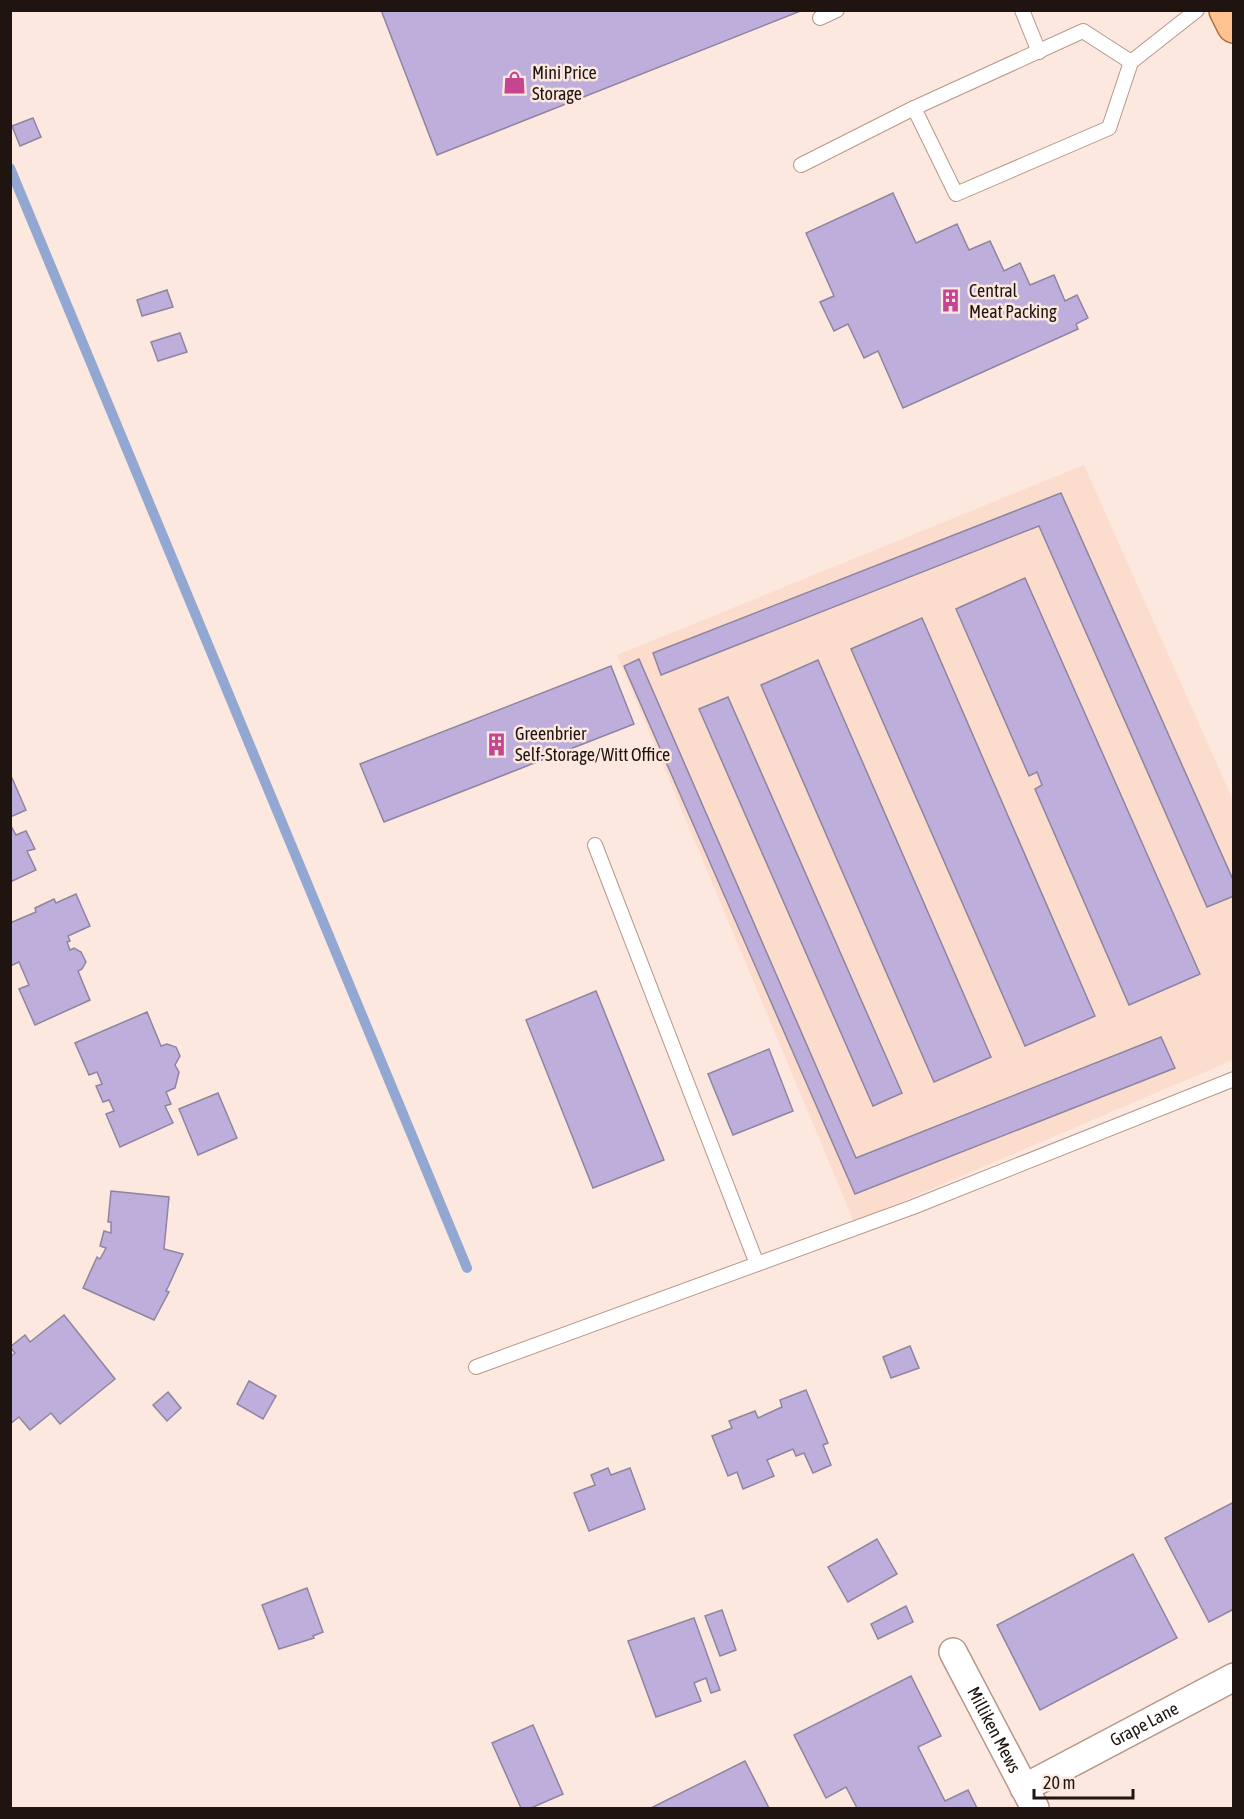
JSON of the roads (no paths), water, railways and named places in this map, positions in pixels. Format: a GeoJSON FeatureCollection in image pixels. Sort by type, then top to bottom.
{"type":"FeatureCollection","features":[{"type":"Feature","properties":{"kind":"main road"},"geometry":{"type":"LineString","coordinates":[[1226,10],[1233,26]]}},
{"type":"Feature","properties":{"kind":"street","name":"Milliken Mews"},"geometry":{"type":"LineString","coordinates":[[953,1652],[1030,1798]]}},
{"type":"Feature","properties":{"kind":"street","name":"Grape Lane"},"geometry":{"type":"LineString","coordinates":[[1030,1798],[1233,1677]]}},
{"type":"Feature","properties":{"kind":"lane"},"geometry":{"type":"LineString","coordinates":[[820,18],[837,10]]}},
{"type":"Feature","properties":{"kind":"lane"},"geometry":{"type":"LineString","coordinates":[[1022,10],[1039,52]]}},
{"type":"Feature","properties":{"kind":"lane"},"geometry":{"type":"LineString","coordinates":[[914,108],[956,194],[1109,128],[1131,62],[1197,10]]}},
{"type":"Feature","properties":{"kind":"lane"},"geometry":{"type":"LineString","coordinates":[[801,165],[914,108],[1083,31],[1131,62]]}},
{"type":"Feature","properties":{"kind":"lane"},"geometry":{"type":"LineString","coordinates":[[595,845],[758,1264]]}},
{"type":"Feature","properties":{"kind":"lane"},"geometry":{"type":"LineString","coordinates":[[476,1367],[913,1207],[1233,1079]]}},
{"type":"Feature","properties":{"kind":"waterway"},"geometry":{"type":"LineString","coordinates":[[10,168],[467,1268]]}},
{"type":"Feature","properties":{"kind":"place","name":"Mini Price Storage"},"geometry":{"type":"Point","coordinates":[514,83]}},
{"type":"Feature","properties":{"kind":"place","name":"Central Meat Packing"},"geometry":{"type":"Point","coordinates":[951,301]}},
{"type":"Feature","properties":{"kind":"place","name":"Greenbrier Self-Storage/Witt Office"},"geometry":{"type":"Point","coordinates":[497,744]}}]}
